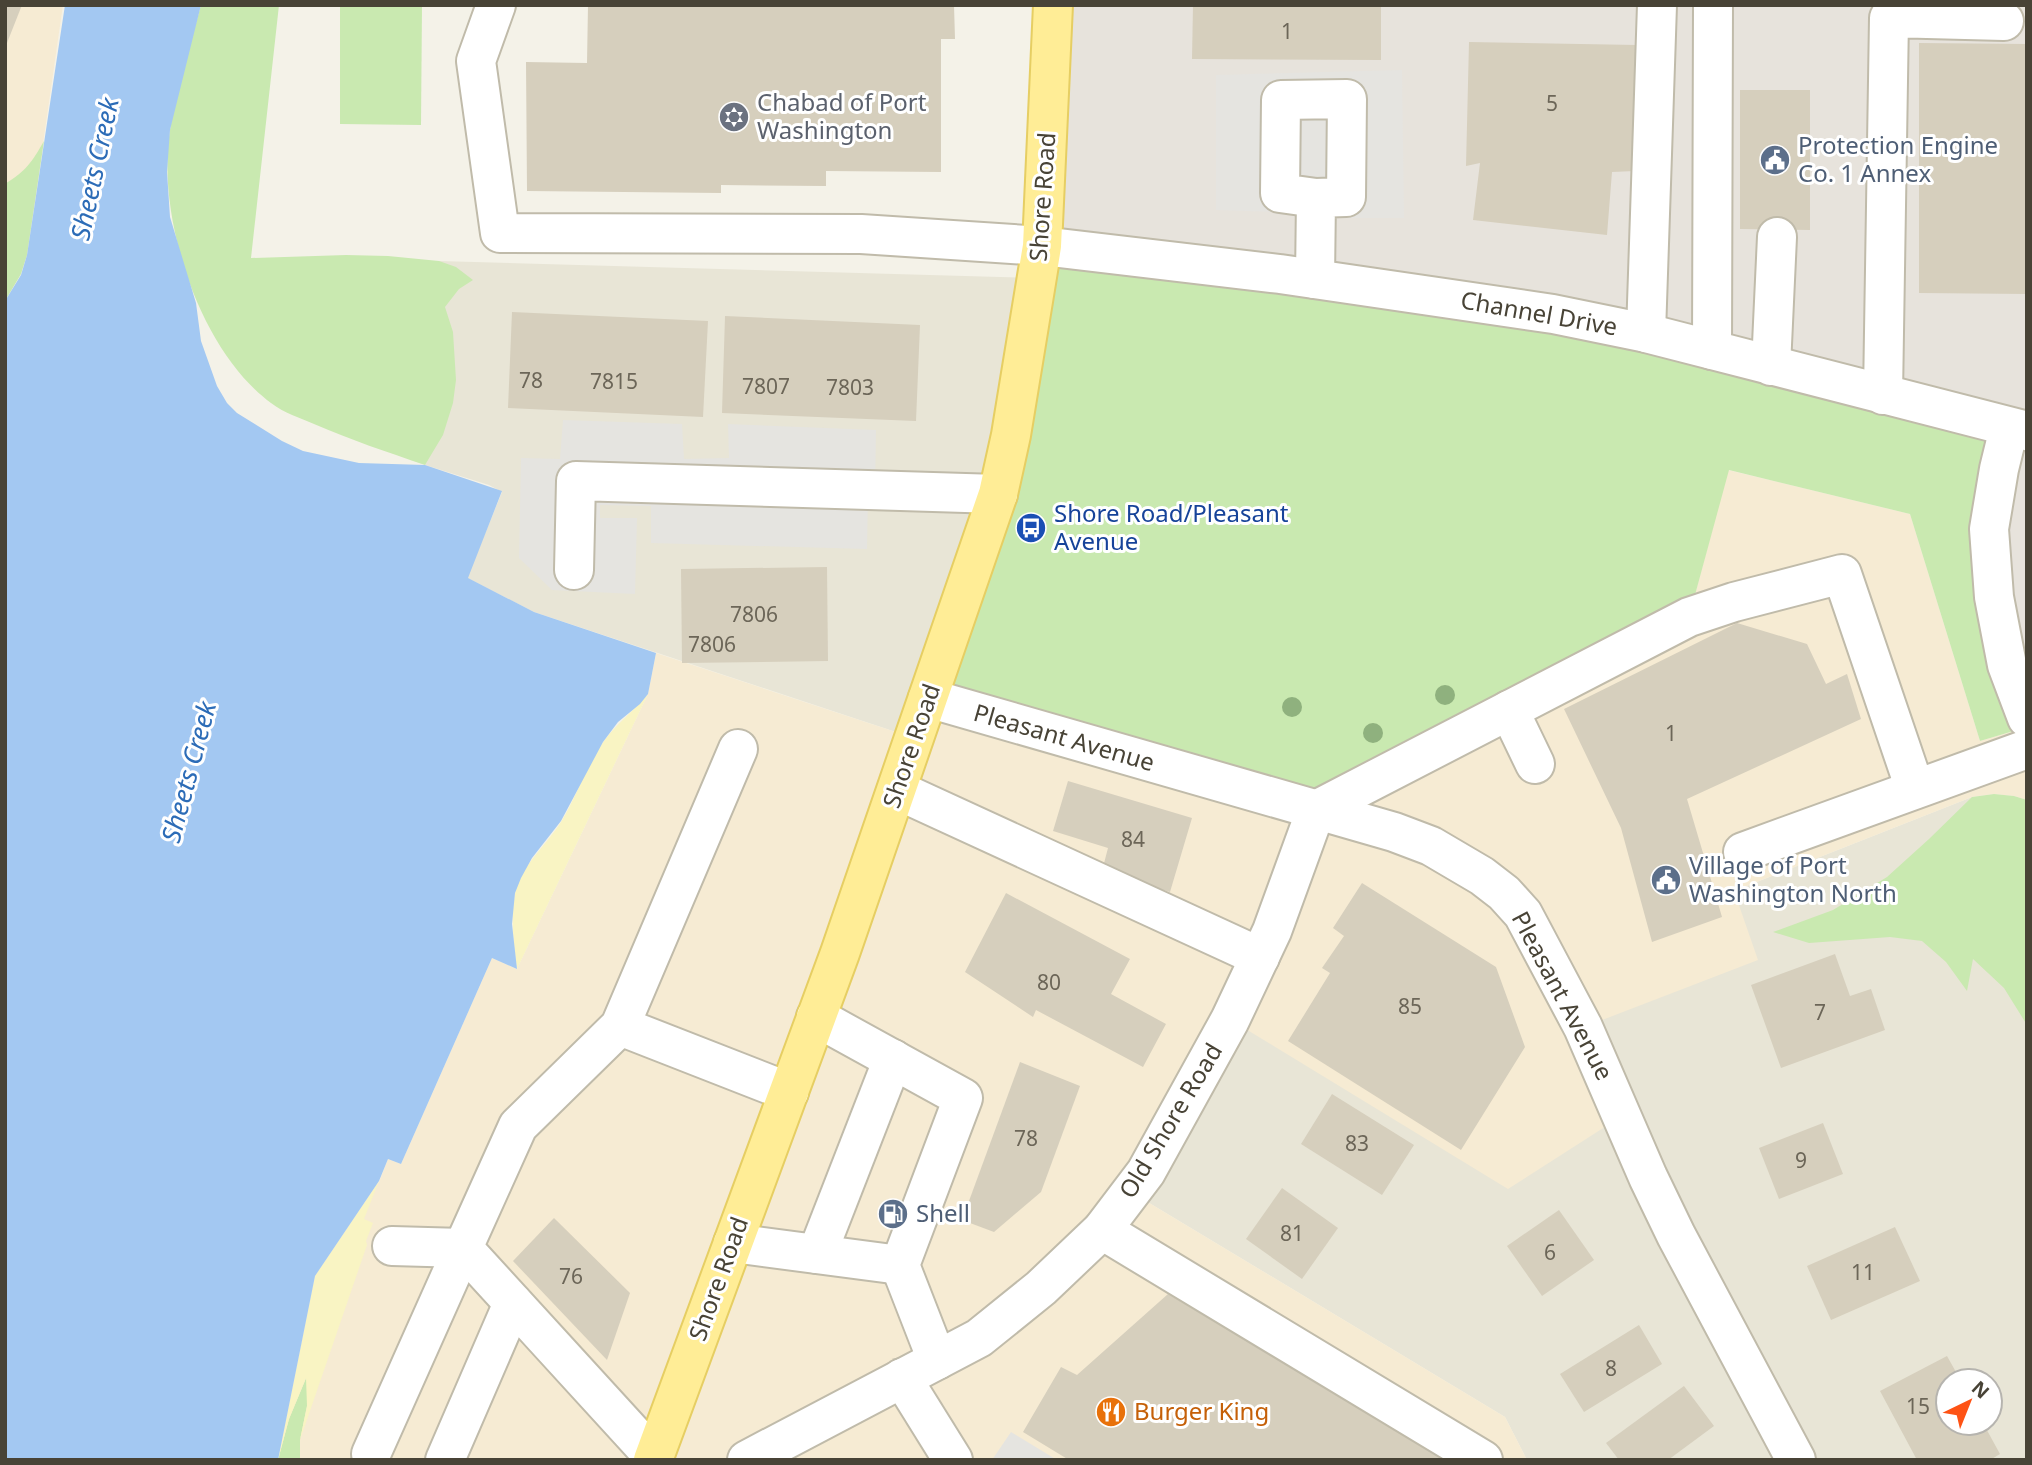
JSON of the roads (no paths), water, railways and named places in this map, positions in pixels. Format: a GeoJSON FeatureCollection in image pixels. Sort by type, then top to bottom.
{"type":"FeatureCollection","features":[{"type":"Feature","properties":{"kind":"main road","name":"Shore Road"},"geometry":{"type":"LineString","coordinates":[[653,1458],[816,1017],[998,494],[1011,435],[1042,246],[1053,5]]}},
{"type":"Feature","properties":{"kind":"street","name":"Channel Drive"},"geometry":{"type":"LineString","coordinates":[[496,5],[476,61],[500,233],[861,234],[1042,246],[1315,279],[1553,314],[1646,332],[2018,429]]}},
{"type":"Feature","properties":{"kind":"street"},"geometry":{"type":"LineString","coordinates":[[1646,332],[1657,5]]}},
{"type":"Feature","properties":{"kind":"street"},"geometry":{"type":"LineString","coordinates":[[1712,350],[1713,5]]}},
{"type":"Feature","properties":{"kind":"street"},"geometry":{"type":"LineString","coordinates":[[1883,395],[1889,18],[2004,21]]}},
{"type":"Feature","properties":{"kind":"street"},"geometry":{"type":"LineString","coordinates":[[1315,279],[1316,198]]}},
{"type":"Feature","properties":{"kind":"street"},"geometry":{"type":"LineString","coordinates":[[1771,366],[1777,237]]}},
{"type":"Feature","properties":{"kind":"street"},"geometry":{"type":"LineString","coordinates":[[2018,429],[1999,470],[1989,530],[1994,597],[2007,665],[2027,718]]}},
{"type":"Feature","properties":{"kind":"street"},"geometry":{"type":"LineString","coordinates":[[574,570],[576,481],[998,494]]}},
{"type":"Feature","properties":{"kind":"street"},"geometry":{"type":"LineString","coordinates":[[1316,810],[1689,617],[1734,602],[1842,574],[1915,789]]}},
{"type":"Feature","properties":{"kind":"street","name":"Pleasant Avenue"},"geometry":{"type":"LineString","coordinates":[[928,698],[1394,832],[1431,846],[1482,876],[1504,893],[1523,914],[1583,1027],[1676,1235],[1796,1460]]}},
{"type":"Feature","properties":{"kind":"street"},"geometry":{"type":"LineString","coordinates":[[1509,710],[1535,764]]}},
{"type":"Feature","properties":{"kind":"street"},"geometry":{"type":"LineString","coordinates":[[371,1454],[518,1126],[620,1026],[738,749]]}},
{"type":"Feature","properties":{"kind":"street"},"geometry":{"type":"LineString","coordinates":[[1743,852],[2027,749]]}},
{"type":"Feature","properties":{"kind":"street"},"geometry":{"type":"LineString","coordinates":[[897,790],[1260,957]]}},
{"type":"Feature","properties":{"kind":"street","name":"Old Shore Road"},"geometry":{"type":"LineString","coordinates":[[747,1460],[979,1338],[1041,1288],[1102,1230],[1146,1172],[1230,1020],[1272,931],[1316,810]]}},
{"type":"Feature","properties":{"kind":"street"},"geometry":{"type":"LineString","coordinates":[[816,1017],[963,1098],[900,1265],[937,1360]]}},
{"type":"Feature","properties":{"kind":"street"},"geometry":{"type":"LineString","coordinates":[[620,1026],[789,1092]]}},
{"type":"Feature","properties":{"kind":"street"},"geometry":{"type":"LineString","coordinates":[[817,1254],[893,1059]]}},
{"type":"Feature","properties":{"kind":"street"},"geometry":{"type":"LineString","coordinates":[[1102,1230],[1483,1460]]}},
{"type":"Feature","properties":{"kind":"street"},"geometry":{"type":"LineString","coordinates":[[733,1243],[900,1265]]}},
{"type":"Feature","properties":{"kind":"street"},"geometry":{"type":"LineString","coordinates":[[392,1246],[463,1248],[653,1458]]}},
{"type":"Feature","properties":{"kind":"street"},"geometry":{"type":"LineString","coordinates":[[445,1460],[513,1303]]}},
{"type":"Feature","properties":{"kind":"street"},"geometry":{"type":"LineString","coordinates":[[902,1378],[953,1460]]}},
{"type":"Feature","properties":{"kind":"water","name":"Sheets Creek"},"geometry":{"type":"Polygon","coordinates":[[[65,5],[201,5],[170,130],[167,172],[170,217],[196,303],[201,341],[217,386],[227,403],[237,413],[303,451],[359,463],[425,465],[502,491],[468,578],[534,612],[656,653],[648,694],[618,722],[603,742],[561,821],[532,858],[521,878],[515,893],[512,924],[517,969],[492,958],[401,1164],[388,1159],[379,1181],[315,1276],[278,1460],[5,1460],[5,301],[21,275],[27,255],[65,5]]]}},
{"type":"Feature","properties":{"kind":"place","name":"Chabad of Port Washington"},"geometry":{"type":"Point","coordinates":[734,117]}},
{"type":"Feature","properties":{"kind":"place","name":"Protection Engine Co. 1 Annex"},"geometry":{"type":"Point","coordinates":[1775,160]}},
{"type":"Feature","properties":{"kind":"place","name":"Shore Road/Pleasant Avenue"},"geometry":{"type":"Point","coordinates":[1031,528]}},
{"type":"Feature","properties":{"kind":"place","name":"Village of Port Washington North"},"geometry":{"type":"Point","coordinates":[1666,880]}},
{"type":"Feature","properties":{"kind":"place","name":"Shell"},"geometry":{"type":"Point","coordinates":[893,1214]}},
{"type":"Feature","properties":{"kind":"place","name":"Burger King"},"geometry":{"type":"Point","coordinates":[1111,1412]}}]}
